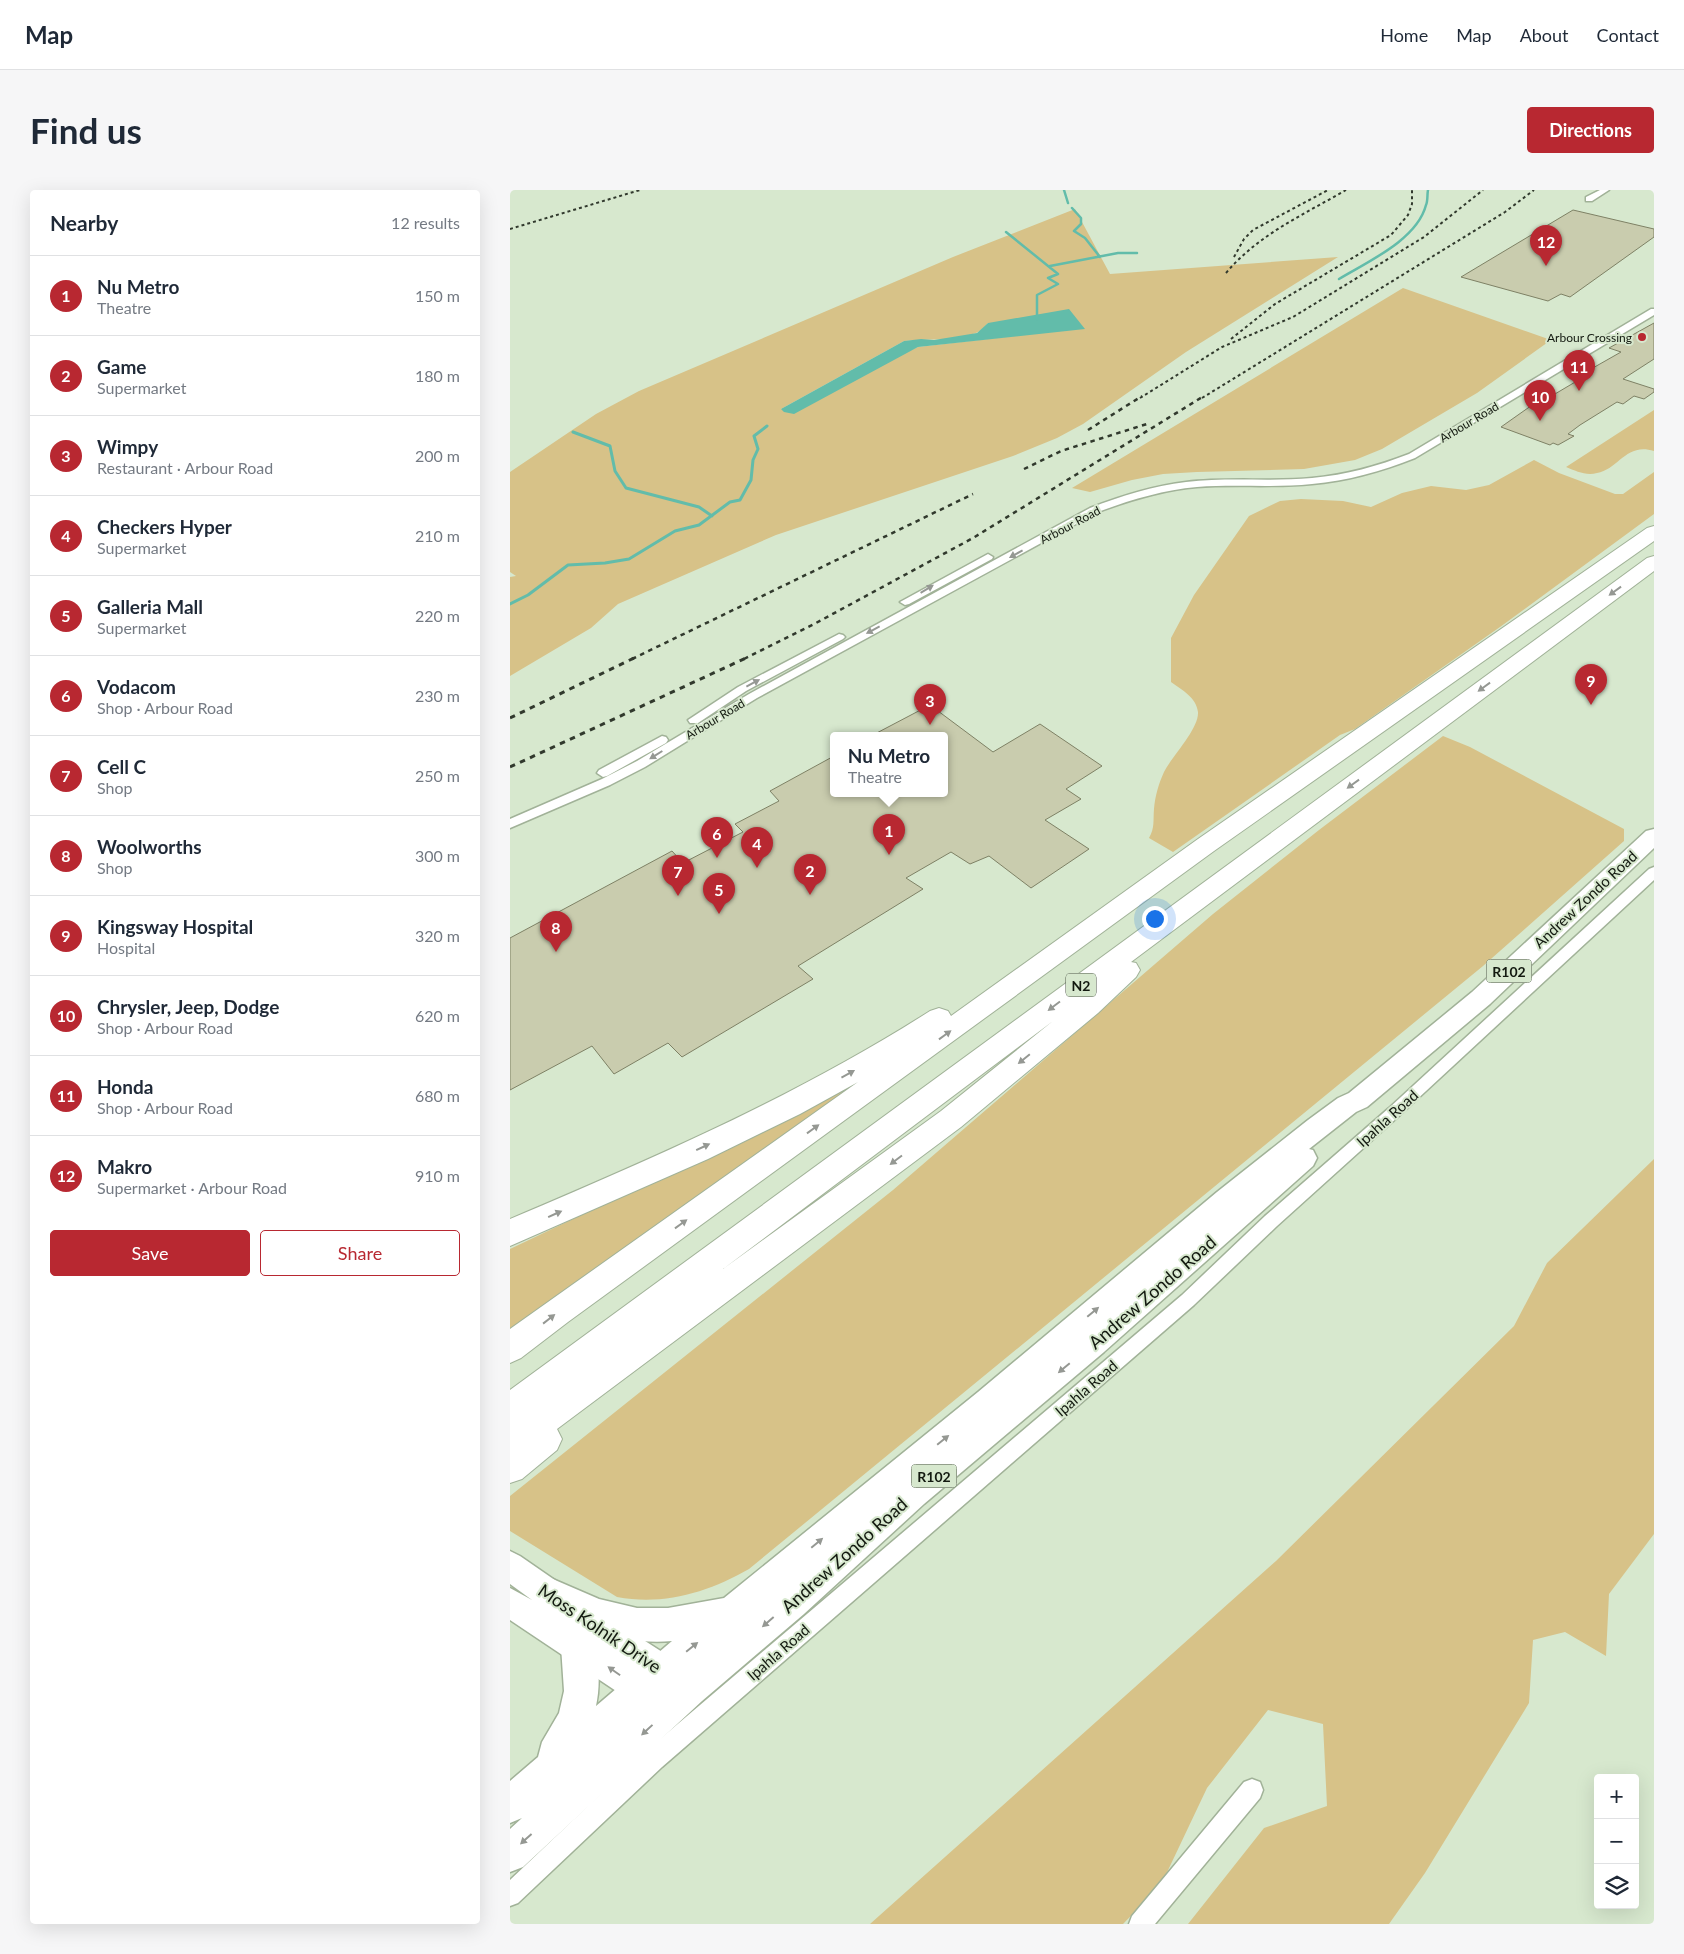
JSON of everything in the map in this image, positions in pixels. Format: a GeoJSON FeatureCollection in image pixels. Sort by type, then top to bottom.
{"type":"FeatureCollection","features":[{"type":"Feature","properties":{"kind":"highway","name":"N2"},"geometry":{"type":"LineString","coordinates":[[510,1348],[557,1312],[916,1056],[1206,845],[1654,532]]}},
{"type":"Feature","properties":{"kind":"highway","name":"N2"},"geometry":{"type":"LineString","coordinates":[[510,1410],[1654,562]]}},
{"type":"Feature","properties":{"kind":"highway"},"geometry":{"type":"LineString","coordinates":[[510,1234],[642,1176],[792,1105],[870,1062],[1206,845]]}},
{"type":"Feature","properties":{"kind":"highway"},"geometry":{"type":"LineString","coordinates":[[510,1444],[951,1119],[1089,1006],[1215,886]]}},
{"type":"Feature","properties":{"kind":"highway"},"geometry":{"type":"LineString","coordinates":[[510,1467],[806,1227]]}},
{"type":"Feature","properties":{"kind":"main road","name":"Andrew Zondo Road"},"geometry":{"type":"LineString","coordinates":[[510,1854],[680,1699],[792,1602],[913,1493],[1094,1343],[1243,1215],[1343,1122],[1355,1108],[1358,1100],[1481,998],[1654,836]]}},
{"type":"Feature","properties":{"kind":"main road","name":"Andrew Zondo Road"},"geometry":{"type":"LineString","coordinates":[[510,1805],[663,1670],[989,1402],[1088,1316],[1243,1215]]}},
{"type":"Feature","properties":{"kind":"main road","name":"Moss Kolnik Drive"},"geometry":{"type":"LineString","coordinates":[[510,1566],[603,1632],[663,1670],[680,1699]]}},
{"type":"Feature","properties":{"kind":"main road"},"geometry":{"type":"LineString","coordinates":[[548,1594],[607,1619],[645,1625],[681,1625],[733,1614]]}},
{"type":"Feature","properties":{"kind":"main road","name":"Moss Kolnik Drive"},"geometry":{"type":"LineString","coordinates":[[510,1603],[578,1646],[640,1690],[680,1699]]}},
{"type":"Feature","properties":{"kind":"main road"},"geometry":{"type":"LineString","coordinates":[[543,1774],[569,1732],[580,1703],[583,1680],[578,1646]]}},
{"type":"Feature","properties":{"kind":"street"},"geometry":{"type":"LineString","coordinates":[[1589,199],[1604,190]]}},
{"type":"Feature","properties":{"kind":"street","name":"Arbour Road"},"geometry":{"type":"LineString","coordinates":[[510,824],[675,733],[742,689],[937,583],[1101,500],[1132,491],[1194,480],[1287,478],[1331,473],[1364,466],[1397,454],[1460,420],[1654,302]]}},
{"type":"Feature","properties":{"kind":"street","name":"Arbour Road"},"geometry":{"type":"LineString","coordinates":[[510,813],[545,804],[641,764],[761,692],[1094,510],[1139,495],[1196,484],[1311,481],[1346,476],[1388,466],[1412,456],[1654,311]]}},
{"type":"Feature","properties":{"kind":"street","name":"Ipahla Road"},"geometry":{"type":"LineString","coordinates":[[510,1895],[654,1759],[1220,1271],[1243,1215],[1394,1112],[1654,872]]}},
{"type":"Feature","properties":{"kind":"street"},"geometry":{"type":"LineString","coordinates":[[1140,1924],[1252,1790]]}},
{"type":"Feature","properties":{"kind":"shaded area"},"geometry":{"type":"Polygon","coordinates":[[[1075,209],[1110,274],[1338,257],[1186,352],[1083,424],[1057,438],[1013,456],[776,535],[618,604],[591,628],[510,676],[510,577],[516,576],[510,572],[510,472],[596,414],[639,391],[953,257],[1075,209]],[[988,323],[978,332],[958,338],[904,341],[781,409],[918,347],[1084,328],[988,323]]]}},
{"type":"Feature","properties":{"kind":"shaded area"},"geometry":{"type":"Polygon","coordinates":[[[1403,288],[1551,340],[1477,393],[1382,449],[1355,460],[1304,469],[1163,474],[1132,480],[1090,492],[1072,488],[1403,288]]]}},
{"type":"Feature","properties":{"kind":"shaded area"},"geometry":{"type":"Polygon","coordinates":[[[1654,410],[1654,451],[1636,450],[1605,471],[1593,474],[1581,473],[1566,467],[1654,410]]]}},
{"type":"Feature","properties":{"kind":"shaded area"},"geometry":{"type":"Polygon","coordinates":[[[1534,460],[1559,473],[1615,494],[1623,494],[1654,472],[1654,514],[1500,627],[1355,729],[1340,735],[1173,852],[1149,838],[1153,827],[1155,799],[1160,781],[1194,726],[1198,712],[1191,698],[1171,682],[1171,638],[1194,595],[1249,516],[1280,501],[1301,499],[1343,501],[1371,507],[1402,493],[1431,486],[1466,490],[1489,485],[1534,460]]]}},
{"type":"Feature","properties":{"kind":"shaded area"},"geometry":{"type":"Polygon","coordinates":[[[1443,736],[1470,747],[1624,829],[1624,841],[1483,966],[749,1569],[718,1584],[686,1595],[652,1600],[617,1597],[510,1531],[510,1496],[893,1190],[1213,914],[1319,830],[1443,736]]]}},
{"type":"Feature","properties":{"kind":"shaded area"},"geometry":{"type":"Polygon","coordinates":[[[877,1074],[510,1332],[510,1249],[877,1074]]]}},
{"type":"Feature","properties":{"kind":"shaded area"},"geometry":{"type":"Polygon","coordinates":[[[1654,1159],[1654,1534],[1609,1594],[1606,1656],[1565,1632],[1533,1640],[1529,1703],[1425,1873],[1389,1924],[1188,1924],[1264,1828],[1327,1806],[1323,1724],[1268,1710],[1207,1788],[1161,1885],[1123,1924],[870,1924],[1276,1561],[1514,1326],[1547,1263],[1654,1159]]]}},
{"type":"Feature","properties":{"kind":"water"},"geometry":{"type":"Polygon","coordinates":[[[1069,309],[1085,329],[918,347],[794,414],[784,412],[781,409],[904,341],[934,340],[977,333],[988,323],[1069,309]]]}},
{"type":"Feature","properties":{"kind":"building"},"geometry":{"type":"Polygon","coordinates":[[[1573,210],[1654,229],[1654,237],[1570,297],[1561,294],[1548,301],[1461,277],[1573,210]]]}},
{"type":"Feature","properties":{"kind":"building"},"geometry":{"type":"Polygon","coordinates":[[[1654,323],[1654,359],[1623,379],[1654,389],[1654,392],[1644,399],[1634,396],[1623,404],[1617,402],[1580,425],[1568,434],[1574,436],[1558,445],[1553,443],[1550,445],[1501,427],[1535,403],[1538,404],[1582,378],[1577,377],[1621,352],[1609,348],[1654,323]]]}},
{"type":"Feature","properties":{"kind":"building"},"geometry":{"type":"Polygon","coordinates":[[[930,705],[993,752],[1040,724],[1102,766],[1066,789],[1081,799],[1045,820],[1089,849],[1031,888],[989,856],[970,864],[951,852],[906,878],[923,889],[798,966],[813,979],[682,1057],[668,1043],[614,1074],[592,1046],[510,1090],[510,938],[672,851],[683,863],[743,832],[735,824],[779,801],[770,791],[830,758],[830,797],[948,797],[948,732],[879,732],[930,705]]]}},
{"type":"Feature","properties":{"kind":"waterway"},"geometry":{"type":"LineString","coordinates":[[1064,190],[1068,203]]}},
{"type":"Feature","properties":{"kind":"waterway"},"geometry":{"type":"LineString","coordinates":[[1339,279],[1390,249],[1413,229],[1421,218],[1427,202],[1428,190]]}},
{"type":"Feature","properties":{"kind":"waterway"},"geometry":{"type":"LineString","coordinates":[[1072,208],[1081,218],[1081,224],[1074,231],[1085,238],[1100,257]]}},
{"type":"Feature","properties":{"kind":"waterway"},"geometry":{"type":"LineString","coordinates":[[1006,232],[1058,274],[1048,278],[1058,284],[1037,295],[1037,319]]}},
{"type":"Feature","properties":{"kind":"waterway"},"geometry":{"type":"LineString","coordinates":[[1100,257],[1118,253],[1137,253]]}},
{"type":"Feature","properties":{"kind":"waterway"},"geometry":{"type":"LineString","coordinates":[[1050,266],[1100,257]]}},
{"type":"Feature","properties":{"kind":"waterway"},"geometry":{"type":"LineString","coordinates":[[712,516],[730,502],[740,500],[751,480],[753,460],[758,449],[754,436],[767,426]]}},
{"type":"Feature","properties":{"kind":"waterway"},"geometry":{"type":"LineString","coordinates":[[573,432],[610,446],[615,471],[626,488],[699,507],[712,516]]}},
{"type":"Feature","properties":{"kind":"waterway"},"geometry":{"type":"LineString","coordinates":[[510,604],[528,595],[568,565],[605,563],[629,559],[675,531],[699,525],[712,516]]}},
{"type":"Feature","properties":{"kind":"railway"},"geometry":{"type":"LineString","coordinates":[[510,229],[640,190]]}},
{"type":"Feature","properties":{"kind":"railway"},"geometry":{"type":"LineString","coordinates":[[1234,257],[1244,239],[1253,230],[1328,190]]}},
{"type":"Feature","properties":{"kind":"railway"},"geometry":{"type":"LineString","coordinates":[[1226,273],[1239,259],[1267,236],[1346,190]]}},
{"type":"Feature","properties":{"kind":"railway"},"geometry":{"type":"LineString","coordinates":[[1231,339],[1275,304],[1391,235],[1408,215],[1412,204],[1412,190]]}},
{"type":"Feature","properties":{"kind":"railway"},"geometry":{"type":"LineString","coordinates":[[1140,398],[1222,347],[1293,317],[1424,237],[1483,190]]}},
{"type":"Feature","properties":{"kind":"railway"},"geometry":{"type":"LineString","coordinates":[[1202,398],[1505,212],[1534,190]]}},
{"type":"Feature","properties":{"kind":"railway"},"geometry":{"type":"LineString","coordinates":[[1088,430],[1142,396]]}},
{"type":"Feature","properties":{"kind":"railway"},"geometry":{"type":"LineString","coordinates":[[746,658],[816,623],[973,538],[1204,396]]}},
{"type":"Feature","properties":{"kind":"railway"},"geometry":{"type":"LineString","coordinates":[[1024,469],[1061,451],[1150,423]]}},
{"type":"Feature","properties":{"kind":"railway"},"geometry":{"type":"LineString","coordinates":[[632,659],[973,494]]}},
{"type":"Feature","properties":{"kind":"railway"},"geometry":{"type":"LineString","coordinates":[[510,718],[634,658]]}},
{"type":"Feature","properties":{"kind":"railway"},"geometry":{"type":"LineString","coordinates":[[510,767],[746,658]]}},
{"type":"Feature","properties":{"kind":"place","name":"Makro"},"geometry":{"type":"Point","coordinates":[1546,266]}},
{"type":"Feature","properties":{"kind":"place","name":"Arbour Crossing"},"geometry":{"type":"Point","coordinates":[1642,337]}},
{"type":"Feature","properties":{"kind":"place","name":"Honda"},"geometry":{"type":"Point","coordinates":[1579,391]}},
{"type":"Feature","properties":{"kind":"place","name":"Chrysler, Jeep, Dodge"},"geometry":{"type":"Point","coordinates":[1540,421]}},
{"type":"Feature","properties":{"kind":"place","name":"Kingsway Hospital"},"geometry":{"type":"Point","coordinates":[1591,705]}},
{"type":"Feature","properties":{"kind":"place","name":"Wimpy"},"geometry":{"type":"Point","coordinates":[930,725]}},
{"type":"Feature","properties":{"kind":"place","name":"Nu Metro"},"geometry":{"type":"Point","coordinates":[889,855]}},
{"type":"Feature","properties":{"kind":"place","name":"Vodacom"},"geometry":{"type":"Point","coordinates":[717,858]}},
{"type":"Feature","properties":{"kind":"place","name":"Checkers Hyper"},"geometry":{"type":"Point","coordinates":[757,868]}},
{"type":"Feature","properties":{"kind":"place","name":"Game"},"geometry":{"type":"Point","coordinates":[810,895]}},
{"type":"Feature","properties":{"kind":"place","name":"Cell C"},"geometry":{"type":"Point","coordinates":[678,896]}},
{"type":"Feature","properties":{"kind":"place","name":"Galleria Mall"},"geometry":{"type":"Point","coordinates":[719,914]}},
{"type":"Feature","properties":{"kind":"place","name":"Woolworths"},"geometry":{"type":"Point","coordinates":[556,952]}}]}
